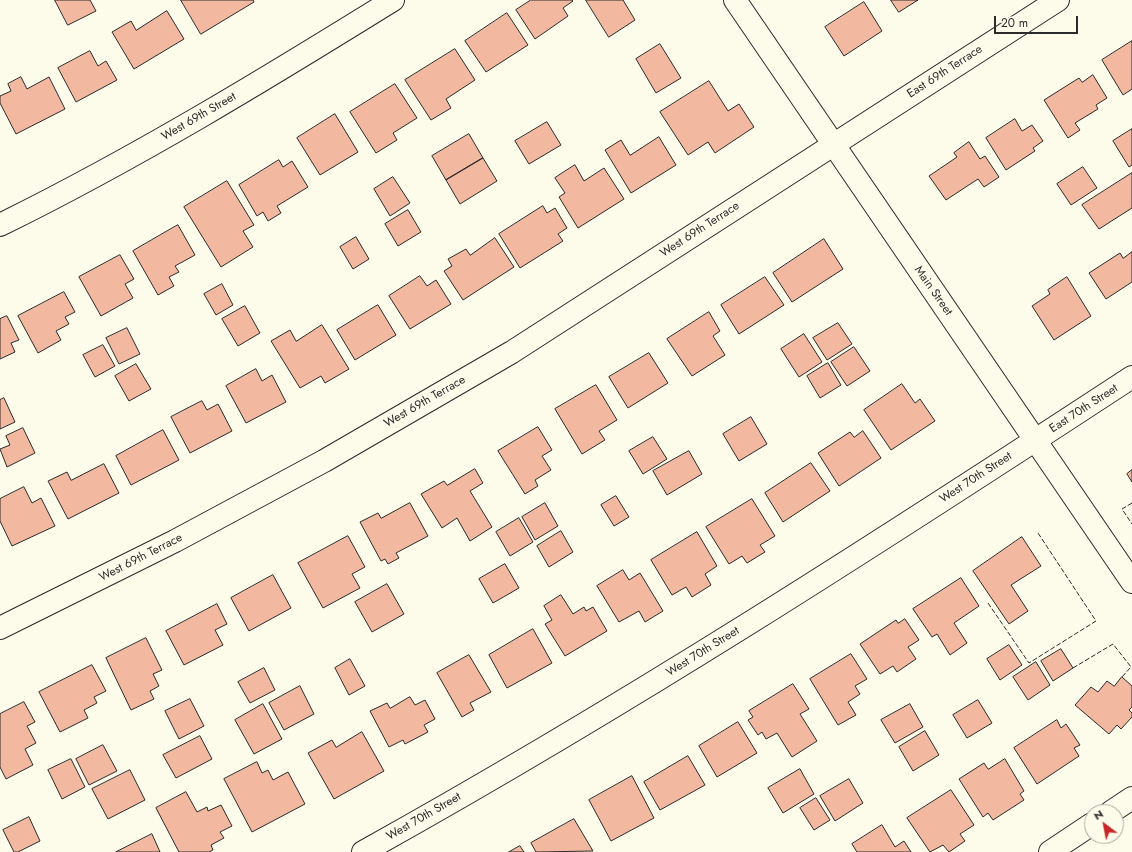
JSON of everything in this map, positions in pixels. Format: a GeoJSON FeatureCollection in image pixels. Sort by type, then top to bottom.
{"type":"FeatureCollection","features":[{"type":"Feature","properties":{"kind":"street","name":"West 69th Street"},"geometry":{"type":"LineString","coordinates":[[0,225],[71,190],[251,88],[393,0]]}},
{"type":"Feature","properties":{"kind":"street","name":"Main Street"},"geometry":{"type":"LineString","coordinates":[[735,0],[1132,582]]}},
{"type":"Feature","properties":{"kind":"street","name":"East 69th Terrace"},"geometry":{"type":"LineString","coordinates":[[833,145],[1058,0]]}},
{"type":"Feature","properties":{"kind":"street","name":"West 69th Terrace"},"geometry":{"type":"LineString","coordinates":[[0,628],[175,542],[324,461],[512,352],[833,145]]}},
{"type":"Feature","properties":{"kind":"street","name":"East 70th Street"},"geometry":{"type":"LineString","coordinates":[[1036,440],[1132,377]]}},
{"type":"Feature","properties":{"kind":"street","name":"West 70th Street"},"geometry":{"type":"LineString","coordinates":[[363,852],[609,709],[765,613],[1036,440]]}},
{"type":"Feature","properties":{"kind":"street"},"geometry":{"type":"LineString","coordinates":[[1123,804],[1132,798]]}},
{"type":"Feature","properties":{"kind":"street"},"geometry":{"type":"LineString","coordinates":[[1050,852],[1084,829]]}},
{"type":"Feature","properties":{"kind":"building"},"geometry":{"type":"Polygon","coordinates":[[[55,0],[90,0],[96,11],[68,25],[55,0]]]}},
{"type":"Feature","properties":{"kind":"building"},"geometry":{"type":"Polygon","coordinates":[[[181,0],[253,0],[254,2],[201,34],[181,0]]]}},
{"type":"Feature","properties":{"kind":"building"},"geometry":{"type":"Polygon","coordinates":[[[531,0],[573,1],[563,8],[568,16],[535,39],[516,10],[531,0]]]}},
{"type":"Feature","properties":{"kind":"building"},"geometry":{"type":"Polygon","coordinates":[[[586,0],[623,0],[635,20],[609,37],[586,0]]]}},
{"type":"Feature","properties":{"kind":"building"},"geometry":{"type":"Polygon","coordinates":[[[891,0],[918,0],[899,12],[891,0]]]}},
{"type":"Feature","properties":{"kind":"building"},"geometry":{"type":"Polygon","coordinates":[[[864,2],[882,31],[844,56],[825,27],[864,2]]]}},
{"type":"Feature","properties":{"kind":"building"},"geometry":{"type":"Polygon","coordinates":[[[167,11],[184,39],[134,69],[112,32],[131,21],[136,30],[167,11]]]}},
{"type":"Feature","properties":{"kind":"building"},"geometry":{"type":"Polygon","coordinates":[[[507,13],[528,45],[486,72],[465,41],[507,13]]]}},
{"type":"Feature","properties":{"kind":"building"},"geometry":{"type":"Polygon","coordinates":[[[1132,41],[1132,89],[1123,95],[1102,60],[1132,41]]]}},
{"type":"Feature","properties":{"kind":"building"},"geometry":{"type":"Polygon","coordinates":[[[660,44],[681,78],[656,93],[636,59],[660,44]]]}},
{"type":"Feature","properties":{"kind":"building"},"geometry":{"type":"Polygon","coordinates":[[[455,49],[475,80],[446,99],[451,108],[431,120],[405,80],[455,49]]]}},
{"type":"Feature","properties":{"kind":"building"},"geometry":{"type":"Polygon","coordinates":[[[90,51],[98,66],[106,61],[117,80],[76,102],[58,68],[90,51]]]}},
{"type":"Feature","properties":{"kind":"building"},"geometry":{"type":"Polygon","coordinates":[[[1093,75],[1107,98],[1096,105],[1098,109],[1075,123],[1080,130],[1068,138],[1044,100],[1079,78],[1082,82],[1093,75]]]}},
{"type":"Feature","properties":{"kind":"building"},"geometry":{"type":"Polygon","coordinates":[[[21,77],[27,89],[49,77],[65,109],[16,134],[0,103],[0,96],[11,91],[8,84],[21,77]]]}},
{"type":"Feature","properties":{"kind":"building"},"geometry":{"type":"Polygon","coordinates":[[[709,81],[728,111],[739,104],[754,127],[715,153],[708,142],[688,155],[660,112],[709,81]]]}},
{"type":"Feature","properties":{"kind":"building"},"geometry":{"type":"Polygon","coordinates":[[[395,84],[417,118],[393,133],[397,140],[376,153],[350,112],[395,84]]]}},
{"type":"Feature","properties":{"kind":"building"},"geometry":{"type":"Polygon","coordinates":[[[335,114],[358,152],[320,175],[297,138],[335,114]]]}},
{"type":"Feature","properties":{"kind":"building"},"geometry":{"type":"Polygon","coordinates":[[[1015,119],[1022,131],[1032,125],[1043,141],[1033,148],[1035,151],[1006,170],[986,138],[1015,119]]]}},
{"type":"Feature","properties":{"kind":"building"},"geometry":{"type":"Polygon","coordinates":[[[547,122],[561,145],[529,164],[515,141],[547,122]]]}},
{"type":"Feature","properties":{"kind":"building"},"geometry":{"type":"Polygon","coordinates":[[[1132,129],[1132,165],[1129,167],[1113,141],[1132,129]]]}},
{"type":"Feature","properties":{"kind":"building"},"geometry":{"type":"Polygon","coordinates":[[[469,134],[483,158],[446,180],[432,156],[469,134]]]}},
{"type":"Feature","properties":{"kind":"building"},"geometry":{"type":"Polygon","coordinates":[[[659,137],[676,165],[631,193],[605,150],[621,140],[630,155],[659,137]]]}},
{"type":"Feature","properties":{"kind":"building"},"geometry":{"type":"Polygon","coordinates":[[[969,142],[980,159],[985,156],[999,177],[984,187],[978,179],[946,200],[929,176],[957,157],[954,153],[969,142]]]}},
{"type":"Feature","properties":{"kind":"building"},"geometry":{"type":"Polygon","coordinates":[[[483,158],[497,181],[460,204],[446,180],[483,158]]]}},
{"type":"Feature","properties":{"kind":"building"},"geometry":{"type":"Polygon","coordinates":[[[279,160],[283,167],[292,161],[308,187],[277,206],[281,213],[268,221],[263,212],[257,216],[239,185],[279,160]]]}},
{"type":"Feature","properties":{"kind":"building"},"geometry":{"type":"Polygon","coordinates":[[[575,165],[584,181],[604,168],[624,199],[578,228],[559,197],[565,193],[555,178],[575,165]]]}},
{"type":"Feature","properties":{"kind":"building"},"geometry":{"type":"Polygon","coordinates":[[[1083,167],[1097,188],[1071,205],[1057,184],[1083,167]]]}},
{"type":"Feature","properties":{"kind":"building"},"geometry":{"type":"Polygon","coordinates":[[[1132,173],[1132,208],[1099,229],[1082,205],[1132,173]]]}},
{"type":"Feature","properties":{"kind":"building"},"geometry":{"type":"Polygon","coordinates":[[[393,177],[410,203],[390,216],[374,189],[393,177]]]}},
{"type":"Feature","properties":{"kind":"building"},"geometry":{"type":"Polygon","coordinates":[[[227,181],[254,225],[243,231],[253,247],[221,267],[184,207],[227,181]]]}},
{"type":"Feature","properties":{"kind":"building"},"geometry":{"type":"Polygon","coordinates":[[[543,206],[547,213],[555,208],[567,228],[558,234],[563,241],[520,268],[499,234],[543,206]]]}},
{"type":"Feature","properties":{"kind":"building"},"geometry":{"type":"Polygon","coordinates":[[[408,210],[421,232],[398,246],[385,224],[408,210]]]}},
{"type":"Feature","properties":{"kind":"building"},"geometry":{"type":"Polygon","coordinates":[[[178,225],[195,255],[175,266],[179,272],[169,277],[174,286],[158,295],[133,251],[178,225]]]}},
{"type":"Feature","properties":{"kind":"building"},"geometry":{"type":"Polygon","coordinates":[[[356,237],[369,259],[353,269],[340,247],[356,237]]]}},
{"type":"Feature","properties":{"kind":"building"},"geometry":{"type":"Polygon","coordinates":[[[495,238],[514,267],[463,300],[444,271],[452,266],[448,259],[466,249],[470,255],[495,238]]]}},
{"type":"Feature","properties":{"kind":"building"},"geometry":{"type":"Polygon","coordinates":[[[824,239],[843,269],[792,302],[773,273],[824,239]]]}},
{"type":"Feature","properties":{"kind":"building"},"geometry":{"type":"Polygon","coordinates":[[[1132,252],[1132,282],[1106,299],[1089,273],[1120,253],[1123,258],[1132,252]]]}},
{"type":"Feature","properties":{"kind":"building"},"geometry":{"type":"Polygon","coordinates":[[[120,255],[134,279],[125,284],[133,298],[101,316],[79,277],[120,255]]]}},
{"type":"Feature","properties":{"kind":"building"},"geometry":{"type":"Polygon","coordinates":[[[420,276],[427,286],[436,280],[451,304],[410,329],[389,296],[420,276]]]}},
{"type":"Feature","properties":{"kind":"building"},"geometry":{"type":"Polygon","coordinates":[[[765,277],[784,305],[739,334],[721,305],[765,277]]]}},
{"type":"Feature","properties":{"kind":"building"},"geometry":{"type":"Polygon","coordinates":[[[1067,277],[1091,316],[1054,340],[1032,306],[1050,294],[1048,290],[1067,277]]]}},
{"type":"Feature","properties":{"kind":"building"},"geometry":{"type":"Polygon","coordinates":[[[222,284],[233,305],[216,315],[204,294],[222,284]]]}},
{"type":"Feature","properties":{"kind":"building"},"geometry":{"type":"Polygon","coordinates":[[[64,292],[75,312],[65,317],[69,324],[56,331],[61,340],[38,353],[18,316],[64,292]]]}},
{"type":"Feature","properties":{"kind":"building"},"geometry":{"type":"Polygon","coordinates":[[[378,305],[396,335],[355,360],[337,330],[378,305]]]}},
{"type":"Feature","properties":{"kind":"building"},"geometry":{"type":"Polygon","coordinates":[[[245,306],[260,333],[238,346],[222,319],[245,306]]]}},
{"type":"Feature","properties":{"kind":"building"},"geometry":{"type":"Polygon","coordinates":[[[709,312],[720,331],[713,336],[725,355],[692,376],[667,339],[709,312]]]}},
{"type":"Feature","properties":{"kind":"building"},"geometry":{"type":"Polygon","coordinates":[[[7,316],[19,340],[11,343],[15,352],[0,359],[0,319],[7,316]]]}},
{"type":"Feature","properties":{"kind":"building"},"geometry":{"type":"Polygon","coordinates":[[[838,323],[852,344],[827,360],[813,338],[838,323]]]}},
{"type":"Feature","properties":{"kind":"building"},"geometry":{"type":"Polygon","coordinates":[[[322,325],[349,369],[325,383],[321,376],[300,388],[271,341],[290,330],[296,341],[322,325]]]}},
{"type":"Feature","properties":{"kind":"building"},"geometry":{"type":"Polygon","coordinates":[[[127,328],[140,354],[119,364],[106,338],[127,328]]]}},
{"type":"Feature","properties":{"kind":"building"},"geometry":{"type":"Polygon","coordinates":[[[804,334],[822,362],[799,377],[781,349],[804,334]]]}},
{"type":"Feature","properties":{"kind":"building"},"geometry":{"type":"Polygon","coordinates":[[[103,345],[115,366],[95,377],[83,355],[103,345]]]}},
{"type":"Feature","properties":{"kind":"building"},"geometry":{"type":"Polygon","coordinates":[[[854,347],[870,371],[847,386],[831,362],[854,347]]]}},
{"type":"Feature","properties":{"kind":"building"},"geometry":{"type":"Polygon","coordinates":[[[649,353],[668,383],[628,408],[609,377],[649,353]]]}},
{"type":"Feature","properties":{"kind":"building"},"geometry":{"type":"Polygon","coordinates":[[[828,363],[841,385],[820,398],[807,376],[828,363]]]}},
{"type":"Feature","properties":{"kind":"building"},"geometry":{"type":"Polygon","coordinates":[[[136,364],[151,389],[129,401],[115,376],[136,364]]]}},
{"type":"Feature","properties":{"kind":"building"},"geometry":{"type":"Polygon","coordinates":[[[256,369],[262,381],[272,375],[286,402],[246,423],[226,386],[256,369]]]}},
{"type":"Feature","properties":{"kind":"building"},"geometry":{"type":"Polygon","coordinates":[[[902,384],[915,403],[920,399],[935,421],[891,450],[864,410],[902,384]]]}},
{"type":"Feature","properties":{"kind":"building"},"geometry":{"type":"Polygon","coordinates":[[[596,385],[617,420],[599,431],[605,440],[582,454],[555,409],[596,385]]]}},
{"type":"Feature","properties":{"kind":"building"},"geometry":{"type":"Polygon","coordinates":[[[4,398],[15,422],[0,429],[0,400],[4,398]]]}},
{"type":"Feature","properties":{"kind":"building"},"geometry":{"type":"Polygon","coordinates":[[[202,401],[207,410],[218,404],[232,431],[190,453],[171,417],[202,401]]]}},
{"type":"Feature","properties":{"kind":"building"},"geometry":{"type":"Polygon","coordinates":[[[751,417],[767,444],[739,461],[723,434],[751,417]]]}},
{"type":"Feature","properties":{"kind":"building"},"geometry":{"type":"Polygon","coordinates":[[[538,427],[552,450],[542,456],[551,470],[535,480],[538,486],[525,494],[498,451],[538,427]]]}},
{"type":"Feature","properties":{"kind":"building"},"geometry":{"type":"Polygon","coordinates":[[[23,428],[35,453],[7,467],[0,449],[10,445],[6,436],[23,428]]]}},
{"type":"Feature","properties":{"kind":"building"},"geometry":{"type":"Polygon","coordinates":[[[163,430],[179,460],[131,485],[116,456],[163,430]]]}},
{"type":"Feature","properties":{"kind":"building"},"geometry":{"type":"Polygon","coordinates":[[[863,431],[881,458],[839,486],[818,453],[850,432],[854,437],[863,431]]]}},
{"type":"Feature","properties":{"kind":"building"},"geometry":{"type":"Polygon","coordinates":[[[653,437],[667,459],[643,474],[629,451],[653,437]]]}},
{"type":"Feature","properties":{"kind":"building"},"geometry":{"type":"Polygon","coordinates":[[[689,451],[702,474],[667,495],[653,471],[689,451]]]}},
{"type":"Feature","properties":{"kind":"building"},"geometry":{"type":"Polygon","coordinates":[[[811,463],[830,491],[783,522],[765,493],[811,463]]]}},
{"type":"Feature","properties":{"kind":"building"},"geometry":{"type":"Polygon","coordinates":[[[104,464],[119,493],[68,519],[48,481],[67,472],[71,480],[104,464]]]}},
{"type":"Feature","properties":{"kind":"building"},"geometry":{"type":"Polygon","coordinates":[[[475,469],[483,483],[470,491],[492,527],[470,541],[457,518],[442,528],[421,494],[444,481],[447,485],[475,469]]]}},
{"type":"Feature","properties":{"kind":"building"},"geometry":{"type":"Polygon","coordinates":[[[1132,470],[1132,482],[1127,474],[1132,470]]]}},
{"type":"Feature","properties":{"kind":"building"},"geometry":{"type":"Polygon","coordinates":[[[24,487],[32,503],[41,498],[55,526],[12,546],[0,521],[0,499],[24,487]]]}},
{"type":"Feature","properties":{"kind":"building"},"geometry":{"type":"Polygon","coordinates":[[[616,496],[629,517],[614,526],[601,505],[616,496]]]}},
{"type":"Feature","properties":{"kind":"building"},"geometry":{"type":"Polygon","coordinates":[[[752,499],[775,536],[760,545],[765,552],[747,563],[742,556],[729,564],[706,527],[752,499]]]}},
{"type":"Feature","properties":{"kind":"building"},"geometry":{"type":"Polygon","coordinates":[[[410,503],[428,536],[396,553],[399,558],[388,564],[385,559],[381,561],[360,522],[378,513],[381,518],[410,503]]]}},
{"type":"Feature","properties":{"kind":"building"},"geometry":{"type":"Polygon","coordinates":[[[545,503],[558,526],[535,540],[522,517],[545,503]]]}},
{"type":"Feature","properties":{"kind":"building"},"geometry":{"type":"Polygon","coordinates":[[[519,518],[533,542],[510,556],[496,532],[519,518]]]}},
{"type":"Feature","properties":{"kind":"building"},"geometry":{"type":"Polygon","coordinates":[[[561,531],[573,552],[549,567],[537,546],[561,531]]]}},
{"type":"Feature","properties":{"kind":"building"},"geometry":{"type":"Polygon","coordinates":[[[697,532],[717,566],[705,574],[711,585],[692,597],[686,587],[672,595],[651,560],[697,532]]]}},
{"type":"Feature","properties":{"kind":"building"},"geometry":{"type":"Polygon","coordinates":[[[348,536],[365,567],[352,574],[360,588],[323,608],[298,563],[348,536]]]}},
{"type":"Feature","properties":{"kind":"building"},"geometry":{"type":"Polygon","coordinates":[[[1022,537],[1041,566],[1011,585],[1028,611],[1009,624],[973,571],[1022,537]]]}},
{"type":"Feature","properties":{"kind":"building"},"geometry":{"type":"Polygon","coordinates":[[[505,564],[519,588],[493,603],[479,579],[505,564]]]}},
{"type":"Feature","properties":{"kind":"building"},"geometry":{"type":"Polygon","coordinates":[[[623,570],[629,580],[640,573],[663,611],[645,622],[639,611],[619,622],[597,586],[623,570]]]}},
{"type":"Feature","properties":{"kind":"building"},"geometry":{"type":"Polygon","coordinates":[[[273,575],[291,608],[249,631],[231,598],[273,575]]]}},
{"type":"Feature","properties":{"kind":"building"},"geometry":{"type":"Polygon","coordinates":[[[961,578],[979,606],[954,623],[967,643],[950,655],[937,634],[932,637],[913,609],[961,578]]]}},
{"type":"Feature","properties":{"kind":"building"},"geometry":{"type":"Polygon","coordinates":[[[387,584],[404,614],[372,632],[355,602],[387,584]]]}},
{"type":"Feature","properties":{"kind":"building"},"geometry":{"type":"Polygon","coordinates":[[[561,595],[573,614],[584,607],[586,611],[593,607],[607,631],[565,656],[545,624],[552,620],[544,606],[561,595]]]}},
{"type":"Feature","properties":{"kind":"building"},"geometry":{"type":"Polygon","coordinates":[[[217,604],[227,624],[215,630],[223,645],[184,665],[166,631],[217,604]]]}},
{"type":"Feature","properties":{"kind":"building"},"geometry":{"type":"Polygon","coordinates":[[[905,619],[919,640],[908,647],[916,659],[897,672],[893,666],[880,674],[860,644],[896,620],[898,623],[905,619]]]}},
{"type":"Feature","properties":{"kind":"building"},"geometry":{"type":"Polygon","coordinates":[[[533,629],[552,663],[507,688],[489,655],[533,629]]]}},
{"type":"Feature","properties":{"kind":"building"},"geometry":{"type":"Polygon","coordinates":[[[146,638],[162,670],[153,674],[159,686],[150,691],[154,699],[131,710],[106,658],[146,638]]]}},
{"type":"Feature","properties":{"kind":"building"},"geometry":{"type":"Polygon","coordinates":[[[1009,645],[1022,665],[1000,680],[987,659],[1009,645]]]}},
{"type":"Feature","properties":{"kind":"building"},"geometry":{"type":"Polygon","coordinates":[[[1061,649],[1073,668],[1053,681],[1041,661],[1061,649]]]}},
{"type":"Feature","properties":{"kind":"building"},"geometry":{"type":"Polygon","coordinates":[[[851,654],[867,679],[855,686],[860,694],[848,702],[856,715],[838,725],[810,679],[851,654]]]}},
{"type":"Feature","properties":{"kind":"building"},"geometry":{"type":"Polygon","coordinates":[[[469,655],[491,692],[470,703],[474,710],[462,717],[437,673],[469,655]]]}},
{"type":"Feature","properties":{"kind":"building"},"geometry":{"type":"Polygon","coordinates":[[[350,659],[365,686],[349,695],[335,668],[350,659]]]}},
{"type":"Feature","properties":{"kind":"building"},"geometry":{"type":"Polygon","coordinates":[[[1036,662],[1050,685],[1028,700],[1013,677],[1036,662]]]}},
{"type":"Feature","properties":{"kind":"building"},"geometry":{"type":"Polygon","coordinates":[[[92,665],[106,691],[94,697],[97,703],[84,710],[88,718],[60,732],[39,692],[92,665]]]}},
{"type":"Feature","properties":{"kind":"building"},"geometry":{"type":"Polygon","coordinates":[[[264,668],[275,690],[250,703],[238,682],[264,668]]]}},
{"type":"Feature","properties":{"kind":"building"},"geometry":{"type":"Polygon","coordinates":[[[1122,677],[1132,686],[1132,707],[1129,710],[1132,713],[1132,717],[1121,729],[1117,725],[1109,734],[1075,705],[1091,687],[1098,692],[1107,681],[1114,686],[1122,677]]]}},
{"type":"Feature","properties":{"kind":"building"},"geometry":{"type":"Polygon","coordinates":[[[793,684],[809,709],[800,714],[817,741],[792,757],[777,733],[766,739],[762,732],[758,735],[748,720],[753,717],[749,711],[793,684]]]}},
{"type":"Feature","properties":{"kind":"building"},"geometry":{"type":"Polygon","coordinates":[[[300,686],[314,714],[284,730],[269,703],[300,686]]]}},
{"type":"Feature","properties":{"kind":"building"},"geometry":{"type":"Polygon","coordinates":[[[410,697],[415,705],[425,700],[435,719],[424,725],[428,732],[405,744],[403,740],[389,747],[370,711],[387,703],[390,708],[410,697]]]}},
{"type":"Feature","properties":{"kind":"building"},"geometry":{"type":"Polygon","coordinates":[[[190,699],[204,726],[179,739],[165,711],[190,699]]]}},
{"type":"Feature","properties":{"kind":"building"},"geometry":{"type":"Polygon","coordinates":[[[978,700],[992,723],[967,738],[953,715],[978,700]]]}},
{"type":"Feature","properties":{"kind":"building"},"geometry":{"type":"Polygon","coordinates":[[[24,702],[35,722],[27,726],[36,743],[25,749],[33,765],[6,779],[0,767],[0,714],[24,702]]]}},
{"type":"Feature","properties":{"kind":"building"},"geometry":{"type":"Polygon","coordinates":[[[263,704],[282,739],[254,754],[235,720],[263,704]]]}},
{"type":"Feature","properties":{"kind":"building"},"geometry":{"type":"Polygon","coordinates":[[[910,704],[923,727],[895,743],[881,720],[910,704]]]}},
{"type":"Feature","properties":{"kind":"building"},"geometry":{"type":"Polygon","coordinates":[[[1057,720],[1061,728],[1066,724],[1080,745],[1074,748],[1079,756],[1037,784],[1014,748],[1057,720]]]}},
{"type":"Feature","properties":{"kind":"building"},"geometry":{"type":"Polygon","coordinates":[[[738,722],[757,753],[717,777],[699,746],[738,722]]]}},
{"type":"Feature","properties":{"kind":"building"},"geometry":{"type":"Polygon","coordinates":[[[925,731],[939,755],[913,771],[899,747],[925,731]]]}},
{"type":"Feature","properties":{"kind":"building"},"geometry":{"type":"Polygon","coordinates":[[[362,732],[384,771],[334,799],[308,753],[332,740],[336,747],[362,732]]]}},
{"type":"Feature","properties":{"kind":"building"},"geometry":{"type":"Polygon","coordinates":[[[200,736],[212,759],[176,778],[163,755],[200,736]]]}},
{"type":"Feature","properties":{"kind":"building"},"geometry":{"type":"Polygon","coordinates":[[[103,745],[117,771],[89,785],[76,759],[103,745]]]}},
{"type":"Feature","properties":{"kind":"building"},"geometry":{"type":"Polygon","coordinates":[[[688,756],[705,785],[660,810],[644,782],[688,756]]]}},
{"type":"Feature","properties":{"kind":"building"},"geometry":{"type":"Polygon","coordinates":[[[71,759],[85,787],[62,799],[48,770],[71,759]]]}},
{"type":"Feature","properties":{"kind":"building"},"geometry":{"type":"Polygon","coordinates":[[[1005,759],[1024,791],[1020,794],[1024,800],[993,820],[988,813],[983,817],[959,779],[984,763],[988,769],[1005,759]]]}},
{"type":"Feature","properties":{"kind":"building"},"geometry":{"type":"Polygon","coordinates":[[[257,762],[262,773],[268,770],[273,780],[288,772],[305,804],[252,832],[224,779],[257,762]]]}},
{"type":"Feature","properties":{"kind":"building"},"geometry":{"type":"Polygon","coordinates":[[[800,769],[814,794],[783,813],[768,788],[800,769]]]}},
{"type":"Feature","properties":{"kind":"building"},"geometry":{"type":"Polygon","coordinates":[[[130,770],[145,800],[108,819],[92,789],[130,770]]]}},
{"type":"Feature","properties":{"kind":"building"},"geometry":{"type":"Polygon","coordinates":[[[632,776],[654,818],[611,841],[589,800],[632,776]]]}},
{"type":"Feature","properties":{"kind":"building"},"geometry":{"type":"Polygon","coordinates":[[[849,779],[863,803],[835,821],[820,796],[849,779]]]}},
{"type":"Feature","properties":{"kind":"building"},"geometry":{"type":"Polygon","coordinates":[[[951,790],[974,825],[960,834],[965,841],[949,852],[943,845],[930,852],[907,818],[951,790]]]}},
{"type":"Feature","properties":{"kind":"building"},"geometry":{"type":"Polygon","coordinates":[[[186,792],[197,812],[207,807],[208,811],[221,805],[232,826],[220,832],[224,838],[211,845],[213,850],[209,852],[179,852],[156,808],[186,792]]]}},
{"type":"Feature","properties":{"kind":"building"},"geometry":{"type":"Polygon","coordinates":[[[816,798],[830,820],[814,830],[800,808],[816,798]]]}},
{"type":"Feature","properties":{"kind":"building"},"geometry":{"type":"Polygon","coordinates":[[[29,817],[40,841],[18,852],[14,852],[3,830],[29,817]]]}},
{"type":"Feature","properties":{"kind":"building"},"geometry":{"type":"Polygon","coordinates":[[[574,819],[593,851],[536,852],[531,843],[574,819]]]}},
{"type":"Feature","properties":{"kind":"building"},"geometry":{"type":"Polygon","coordinates":[[[882,825],[895,847],[904,841],[911,852],[857,852],[852,844],[882,825]]]}},
{"type":"Feature","properties":{"kind":"building"},"geometry":{"type":"Polygon","coordinates":[[[152,834],[160,852],[116,852],[152,834]]]}},
{"type":"Feature","properties":{"kind":"building"},"geometry":{"type":"Polygon","coordinates":[[[520,846],[524,852],[509,852],[520,846]]]}},
{"type":"Feature","properties":{"kind":"fence"},"geometry":{"type":"LineString","coordinates":[[1132,503],[1122,509],[1132,524]]}},
{"type":"Feature","properties":{"kind":"fence"},"geometry":{"type":"LineString","coordinates":[[988,603],[1029,663],[1096,621],[1038,533]]}},
{"type":"Feature","properties":{"kind":"fence"},"geometry":{"type":"LineString","coordinates":[[1073,668],[1113,644],[1131,667],[1122,677]]}}]}
